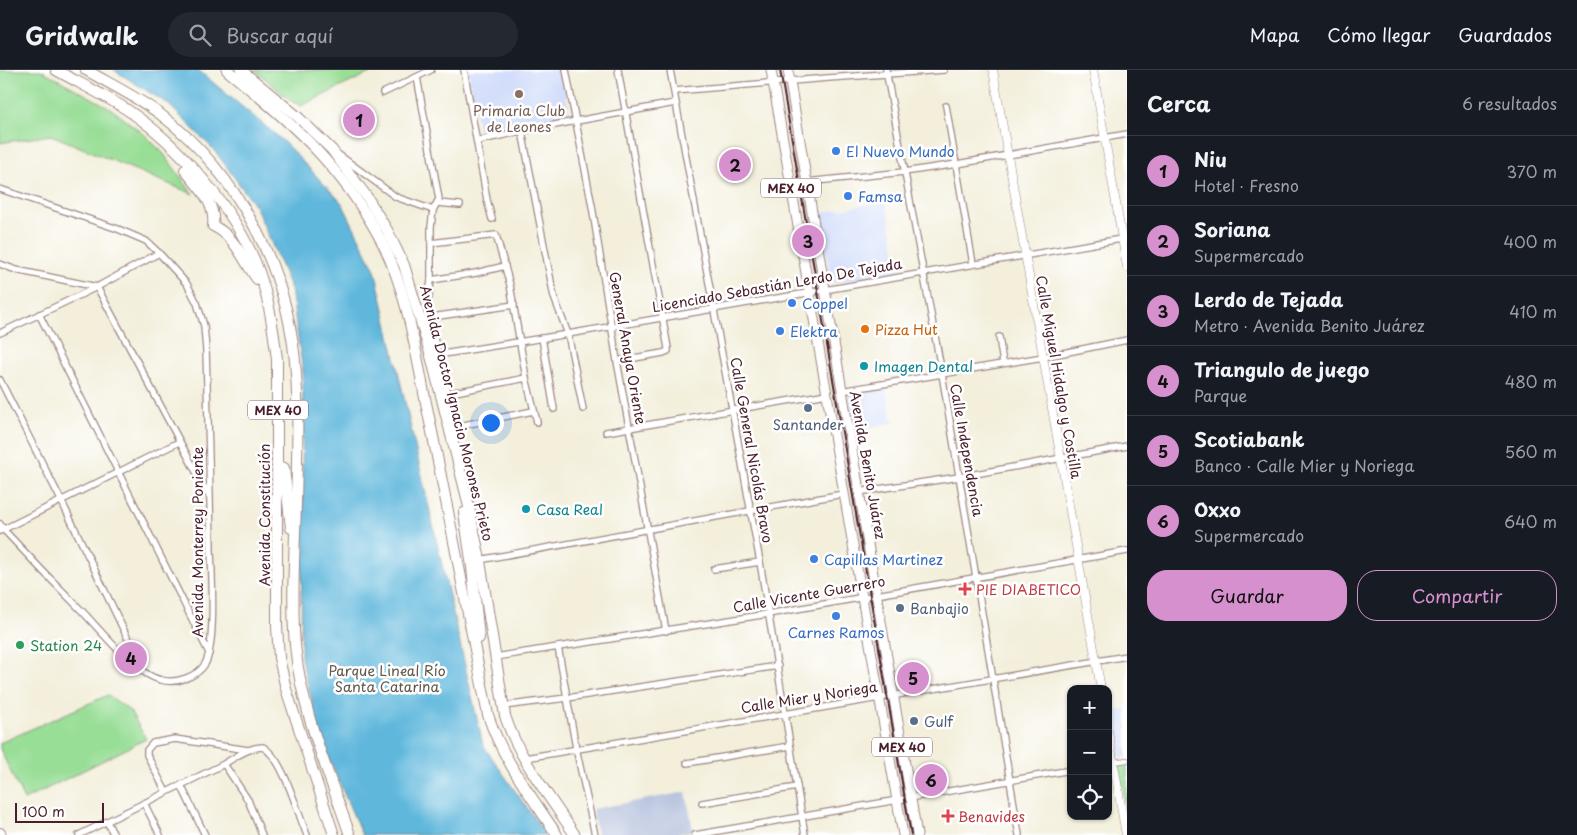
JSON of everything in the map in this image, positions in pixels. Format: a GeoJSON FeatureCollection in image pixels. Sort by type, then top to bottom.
{"type":"FeatureCollection","features":[{"type":"Feature","properties":{"kind":"highway","name":"Avenida Constitución"},"geometry":{"type":"LineString","coordinates":[[56,70],[126,109],[172,147],[206,183],[230,215],[252,254],[265,288],[272,320],[277,359],[277,626],[279,658],[291,706],[334,835]]}},
{"type":"Feature","properties":{"kind":"highway","name":"MEX 40"},"geometry":{"type":"LineString","coordinates":[[86,70],[146,105],[174,126],[200,150],[242,206],[267,252],[279,286],[288,319],[296,373],[297,440],[294,627],[298,673],[319,746],[350,835]]}},
{"type":"Feature","properties":{"kind":"highway","name":"Avenida Doctor Ignacio Morones Prieto"},"geometry":{"type":"LineString","coordinates":[[227,70],[280,113],[334,168],[362,208],[381,240],[394,268],[411,332],[437,454],[488,715],[506,758],[557,835]]}},
{"type":"Feature","properties":{"kind":"highway","name":"Avenida Doctor Ignacio Morones Prieto"},"geometry":{"type":"LineString","coordinates":[[241,70],[298,117],[332,150],[367,197],[393,242],[409,278],[425,318],[435,355],[449,428],[467,498],[503,706],[512,736],[524,758],[575,835]]}},
{"type":"Feature","properties":{"kind":"highway"},"geometry":{"type":"LineString","coordinates":[[172,147],[186,171],[210,202],[213,210],[213,226],[222,230],[231,239],[265,288]]}},
{"type":"Feature","properties":{"kind":"highway"},"geometry":{"type":"LineString","coordinates":[[278,433],[283,446],[287,501],[295,554]]}},
{"type":"Feature","properties":{"kind":"highway"},"geometry":{"type":"LineString","coordinates":[[453,443],[472,567],[482,686]]}},
{"type":"Feature","properties":{"kind":"main road","name":"MEX 40"},"geometry":{"type":"LineString","coordinates":[[771,70],[773,83]]}},
{"type":"Feature","properties":{"kind":"main road","name":"Avenida Benito Juárez"},"geometry":{"type":"LineString","coordinates":[[788,70],[917,835]]}},
{"type":"Feature","properties":{"kind":"main road","name":"Avenida Benito Juárez"},"geometry":{"type":"LineString","coordinates":[[773,83],[903,835]]}},
{"type":"Feature","properties":{"kind":"street"},"geometry":{"type":"LineString","coordinates":[[382,93],[430,70]]}},
{"type":"Feature","properties":{"kind":"street"},"geometry":{"type":"LineString","coordinates":[[464,70],[492,219]]}},
{"type":"Feature","properties":{"kind":"street","name":"General Anaya Oriente"},"geometry":{"type":"LineString","coordinates":[[566,70],[592,206],[617,361],[666,630]]}},
{"type":"Feature","properties":{"kind":"street"},"geometry":{"type":"LineString","coordinates":[[617,361],[666,352],[668,348],[618,70]]}},
{"type":"Feature","properties":{"kind":"street","name":"Calle General Nicolás Bravo"},"geometry":{"type":"LineString","coordinates":[[670,70],[751,511],[805,835]]}},
{"type":"Feature","properties":{"kind":"street"},"geometry":{"type":"LineString","coordinates":[[674,91],[887,72],[944,70]]}},
{"type":"Feature","properties":{"kind":"street","name":"Calle Miguel Hidalgo y Costilla"},"geometry":{"type":"LineString","coordinates":[[993,70],[1100,685]]}},
{"type":"Feature","properties":{"kind":"street"},"geometry":{"type":"LineString","coordinates":[[1093,70],[1104,138],[1125,238],[1127,266]]}},
{"type":"Feature","properties":{"kind":"street","name":"Calle Independencia"},"geometry":{"type":"LineString","coordinates":[[887,72],[942,374],[1019,835]]}},
{"type":"Feature","properties":{"kind":"street"},"geometry":{"type":"LineString","coordinates":[[417,77],[439,193],[439,198],[433,210],[430,243],[432,280],[425,318],[514,305]]}},
{"type":"Feature","properties":{"kind":"street"},"geometry":{"type":"LineString","coordinates":[[478,141],[675,103]]}},
{"type":"Feature","properties":{"kind":"street"},"geometry":{"type":"LineString","coordinates":[[946,106],[973,264]]}},
{"type":"Feature","properties":{"kind":"street"},"geometry":{"type":"LineString","coordinates":[[522,131],[554,297],[568,334],[583,409]]}},
{"type":"Feature","properties":{"kind":"street"},"geometry":{"type":"LineString","coordinates":[[806,182],[904,172],[1008,156],[1127,134]]}},
{"type":"Feature","properties":{"kind":"street"},"geometry":{"type":"LineString","coordinates":[[332,150],[396,197],[433,210]]}},
{"type":"Feature","properties":{"kind":"street","name":"Avenida Monterrey Poniente"},"geometry":{"type":"LineString","coordinates":[[0,189],[118,229],[146,241],[187,284],[197,303],[204,326],[210,498],[212,634],[206,663],[200,670],[188,678],[178,681],[160,680],[144,672],[122,652],[1,528]]}},
{"type":"Feature","properties":{"kind":"street"},"geometry":{"type":"LineString","coordinates":[[437,203],[460,205]]}},
{"type":"Feature","properties":{"kind":"street"},"geometry":{"type":"LineString","coordinates":[[430,243],[496,235],[514,305],[526,378],[536,422]]}},
{"type":"Feature","properties":{"kind":"street","name":"Licenciado Sebastián Lerdo De Tejada"},"geometry":{"type":"LineString","coordinates":[[435,355],[568,334],[1125,238]]}},
{"type":"Feature","properties":{"kind":"street"},"geometry":{"type":"LineString","coordinates":[[0,333],[96,287],[159,253]]}},
{"type":"Feature","properties":{"kind":"street"},"geometry":{"type":"LineString","coordinates":[[0,264],[16,270],[96,287],[210,498]]}},
{"type":"Feature","properties":{"kind":"street"},"geometry":{"type":"LineString","coordinates":[[432,280],[505,266]]}},
{"type":"Feature","properties":{"kind":"street"},"geometry":{"type":"LineString","coordinates":[[39,314],[209,652]]}},
{"type":"Feature","properties":{"kind":"street"},"geometry":{"type":"LineString","coordinates":[[999,337],[1004,363]]}},
{"type":"Feature","properties":{"kind":"street"},"geometry":{"type":"LineString","coordinates":[[542,338],[554,409]]}},
{"type":"Feature","properties":{"kind":"street"},"geometry":{"type":"LineString","coordinates":[[841,391],[1043,357],[1127,340]]}},
{"type":"Feature","properties":{"kind":"street"},"geometry":{"type":"LineString","coordinates":[[444,394],[526,378]]}},
{"type":"Feature","properties":{"kind":"street"},"geometry":{"type":"LineString","coordinates":[[0,380],[61,500],[144,672]]}},
{"type":"Feature","properties":{"kind":"street"},"geometry":{"type":"LineString","coordinates":[[606,432],[826,394]]}},
{"type":"Feature","properties":{"kind":"street"},"geometry":{"type":"LineString","coordinates":[[449,428],[533,411]]}},
{"type":"Feature","properties":{"kind":"street"},"geometry":{"type":"LineString","coordinates":[[1,528],[179,442]]}},
{"type":"Feature","properties":{"kind":"street"},"geometry":{"type":"LineString","coordinates":[[858,492],[1061,459],[1127,446]]}},
{"type":"Feature","properties":{"kind":"street"},"geometry":{"type":"LineString","coordinates":[[479,560],[843,494]]}},
{"type":"Feature","properties":{"kind":"street","name":"Calle Vicente Guerrero"},"geometry":{"type":"LineString","coordinates":[[495,657],[768,614],[1127,551]]}},
{"type":"Feature","properties":{"kind":"street"},"geometry":{"type":"LineString","coordinates":[[714,569],[760,562]]}},
{"type":"Feature","properties":{"kind":"street"},"geometry":{"type":"LineString","coordinates":[[122,652],[128,651],[131,644]]}},
{"type":"Feature","properties":{"kind":"street"},"geometry":{"type":"LineString","coordinates":[[558,647],[576,748],[595,835]]}},
{"type":"Feature","properties":{"kind":"street","name":"Calle Mier y Noriega"},"geometry":{"type":"LineString","coordinates":[[524,758],[1127,656]]}},
{"type":"Feature","properties":{"kind":"street"},"geometry":{"type":"LineString","coordinates":[[503,706],[778,666]]}},
{"type":"Feature","properties":{"kind":"street"},"geometry":{"type":"LineString","coordinates":[[166,792],[147,755],[147,750],[153,743],[176,739],[248,750]]}},
{"type":"Feature","properties":{"kind":"street"},"geometry":{"type":"LineString","coordinates":[[687,763],[790,746]]}},
{"type":"Feature","properties":{"kind":"street"},"geometry":{"type":"LineString","coordinates":[[79,835],[224,764],[248,750],[263,747],[273,756],[284,773],[307,835]]}},
{"type":"Feature","properties":{"kind":"street"},"geometry":{"type":"LineString","coordinates":[[1112,763],[1127,760]]}},
{"type":"Feature","properties":{"kind":"street"},"geometry":{"type":"LineString","coordinates":[[224,764],[248,800],[262,835]]}},
{"type":"Feature","properties":{"kind":"street"},"geometry":{"type":"LineString","coordinates":[[1112,768],[1126,835]]}},
{"type":"Feature","properties":{"kind":"street"},"geometry":{"type":"LineString","coordinates":[[695,835],[1067,771]]}},
{"type":"Feature","properties":{"kind":"street"},"geometry":{"type":"LineString","coordinates":[[181,785],[205,835]]}},
{"type":"Feature","properties":{"kind":"street"},"geometry":{"type":"LineString","coordinates":[[702,803],[797,787]]}},
{"type":"Feature","properties":{"kind":"street"},"geometry":{"type":"LineString","coordinates":[[144,803],[160,835]]}},
{"type":"Feature","properties":{"kind":"street"},"geometry":{"type":"LineString","coordinates":[[107,822],[114,835]]}},
{"type":"Feature","properties":{"kind":"shaded area","name":"Primaria Club de Leones"},"geometry":{"type":"Polygon","coordinates":[[[468,70],[561,70],[570,118],[479,133],[468,70]]]}},
{"type":"Feature","properties":{"kind":"shaded area"},"geometry":{"type":"Polygon","coordinates":[[[886,201],[899,272],[831,283],[819,213],[886,201]]]}},
{"type":"Feature","properties":{"kind":"shaded area"},"geometry":{"type":"Polygon","coordinates":[[[886,387],[893,423],[854,430],[848,394],[886,387]]]}},
{"type":"Feature","properties":{"kind":"shaded area"},"geometry":{"type":"Polygon","coordinates":[[[1127,709],[1127,756],[1116,758],[1112,735],[1112,711],[1127,709]]]}},
{"type":"Feature","properties":{"kind":"shaded area"},"geometry":{"type":"Polygon","coordinates":[[[686,792],[693,831],[670,835],[597,835],[592,809],[686,792]]]}},
{"type":"Feature","properties":{"kind":"green space"},"geometry":{"type":"Polygon","coordinates":[[[0,70],[41,70],[110,108],[144,134],[163,153],[193,194],[51,135],[0,143],[0,70]]]}},
{"type":"Feature","properties":{"kind":"green space"},"geometry":{"type":"Polygon","coordinates":[[[255,70],[376,70],[301,106],[291,101],[255,70]]]}},
{"type":"Feature","properties":{"kind":"green space"},"geometry":{"type":"Polygon","coordinates":[[[108,695],[130,711],[146,739],[24,800],[0,749],[0,743],[108,695]]]}},
{"type":"Feature","properties":{"kind":"green space"},"geometry":{"type":"Polygon","coordinates":[[[1127,763],[1127,813],[1118,765],[1127,763]]]}},
{"type":"Feature","properties":{"kind":"water","name":"Parque Lineal Río Santa Catarina"},"geometry":{"type":"Polygon","coordinates":[[[114,70],[198,70],[282,140],[342,203],[375,270],[483,745],[546,835],[362,835],[323,745],[301,658],[303,372],[291,289],[256,207],[215,151],[168,104],[114,70]]]}},
{"type":"Feature","properties":{"kind":"railway"},"geometry":{"type":"LineString","coordinates":[[780,70],[911,835]]}},
{"type":"Feature","properties":{"kind":"place","name":"Primaria Club de Leones"},"geometry":{"type":"Point","coordinates":[519,94]}},
{"type":"Feature","properties":{"kind":"place","name":"Niu"},"geometry":{"type":"Point","coordinates":[359,120]}},
{"type":"Feature","properties":{"kind":"place","name":"El Nuevo Mundo"},"geometry":{"type":"Point","coordinates":[836,151]}},
{"type":"Feature","properties":{"kind":"place","name":"Soriana"},"geometry":{"type":"Point","coordinates":[735,165]}},
{"type":"Feature","properties":{"kind":"place","name":"Famsa"},"geometry":{"type":"Point","coordinates":[848,196]}},
{"type":"Feature","properties":{"kind":"place","name":"Lerdo de Tejada"},"geometry":{"type":"Point","coordinates":[808,241]}},
{"type":"Feature","properties":{"kind":"place","name":"Coppel"},"geometry":{"type":"Point","coordinates":[792,303]}},
{"type":"Feature","properties":{"kind":"place","name":"Pizza Hut"},"geometry":{"type":"Point","coordinates":[865,329]}},
{"type":"Feature","properties":{"kind":"place","name":"Elektra"},"geometry":{"type":"Point","coordinates":[780,331]}},
{"type":"Feature","properties":{"kind":"place","name":"Imagen Dental"},"geometry":{"type":"Point","coordinates":[864,366]}},
{"type":"Feature","properties":{"kind":"place","name":"Santander"},"geometry":{"type":"Point","coordinates":[808,408]}},
{"type":"Feature","properties":{"kind":"place","name":"Casa Real"},"geometry":{"type":"Point","coordinates":[526,509]}},
{"type":"Feature","properties":{"kind":"place","name":"Capillas Martinez"},"geometry":{"type":"Point","coordinates":[814,559]}},
{"type":"Feature","properties":{"kind":"place","name":"PIE DIABETICO"},"geometry":{"type":"Point","coordinates":[965,589]}},
{"type":"Feature","properties":{"kind":"place","name":"Banbajio"},"geometry":{"type":"Point","coordinates":[900,608]}},
{"type":"Feature","properties":{"kind":"place","name":"Carnes Ramos"},"geometry":{"type":"Point","coordinates":[836,616]}},
{"type":"Feature","properties":{"kind":"place","name":"Station 24"},"geometry":{"type":"Point","coordinates":[20,645]}},
{"type":"Feature","properties":{"kind":"place","name":"Triangulo de juego"},"geometry":{"type":"Point","coordinates":[131,658]}},
{"type":"Feature","properties":{"kind":"place","name":"Scotiabank"},"geometry":{"type":"Point","coordinates":[913,678]}},
{"type":"Feature","properties":{"kind":"place","name":"Gulf"},"geometry":{"type":"Point","coordinates":[914,721]}},
{"type":"Feature","properties":{"kind":"place","name":"Oxxo"},"geometry":{"type":"Point","coordinates":[931,780]}},
{"type":"Feature","properties":{"kind":"place","name":"Benavides"},"geometry":{"type":"Point","coordinates":[948,816]}}]}
